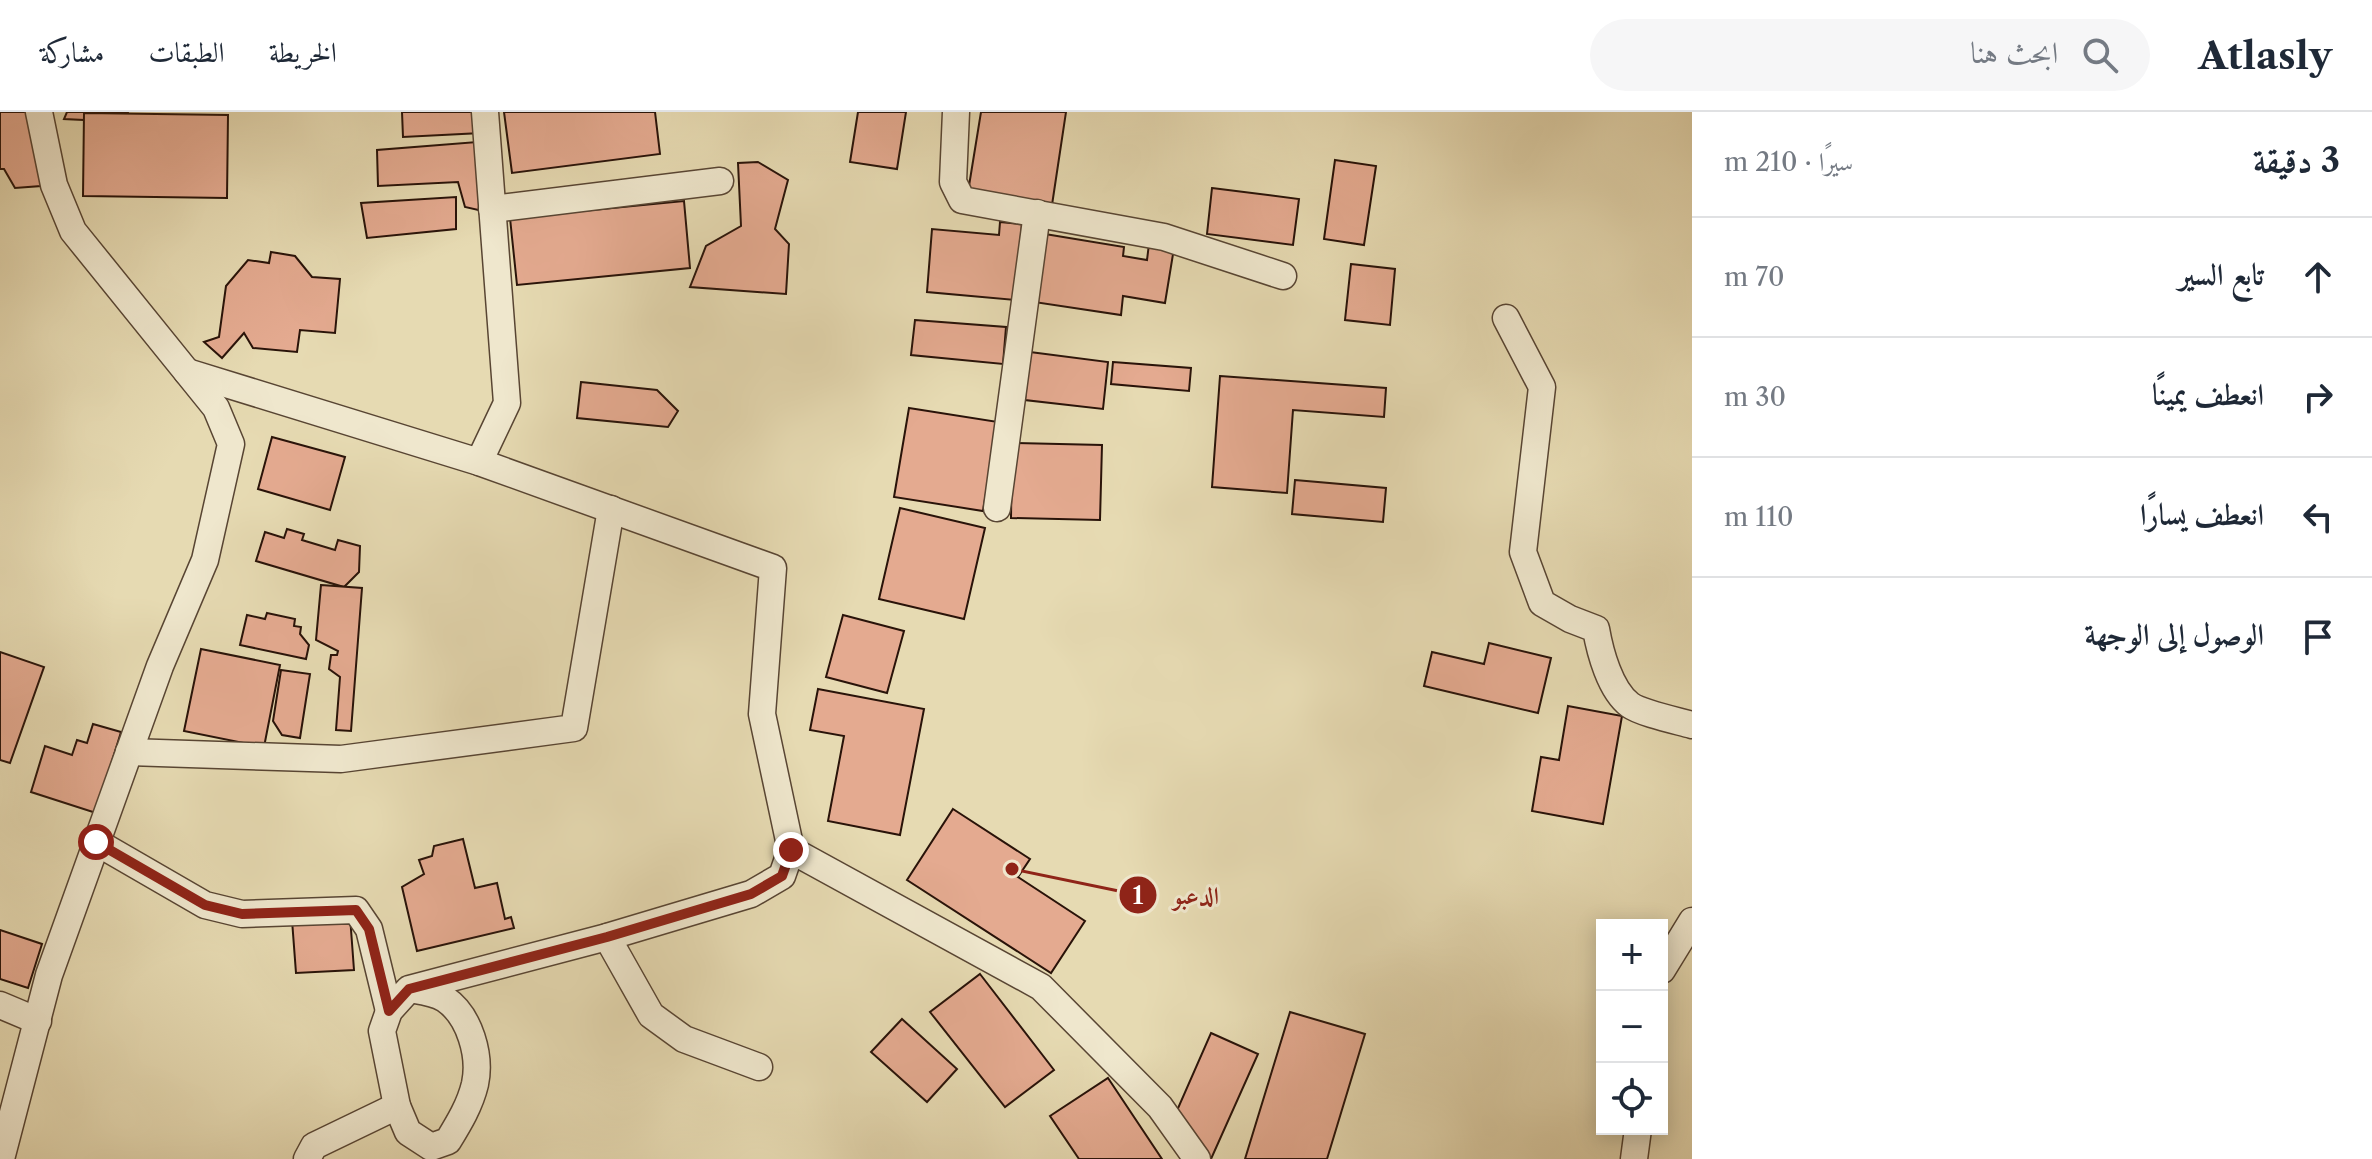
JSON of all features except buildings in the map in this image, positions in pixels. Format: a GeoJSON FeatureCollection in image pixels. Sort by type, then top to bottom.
{"type":"FeatureCollection","features":[{"type":"Feature","properties":{"kind":"street"},"geometry":{"type":"LineString","coordinates":[[1,1159],[49,975],[160,666],[205,560],[231,444],[216,408],[73,231],[54,185],[39,112]]}},
{"type":"Feature","properties":{"kind":"street"},"geometry":{"type":"LineString","coordinates":[[479,462],[507,403],[485,112]]}},
{"type":"Feature","properties":{"kind":"street"},"geometry":{"type":"LineString","coordinates":[[956,112],[953,182],[962,200],[1164,237],[1283,276]]}},
{"type":"Feature","properties":{"kind":"street"},"geometry":{"type":"LineString","coordinates":[[492,209],[720,181]]}},
{"type":"Feature","properties":{"kind":"street"},"geometry":{"type":"LineString","coordinates":[[997,508],[1037,213]]}},
{"type":"Feature","properties":{"kind":"street"},"geometry":{"type":"LineString","coordinates":[[1506,318],[1542,387],[1523,552],[1542,603],[1596,629],[1602,659],[1630,705],[1692,725]]}},
{"type":"Feature","properties":{"kind":"street"},"geometry":{"type":"LineString","coordinates":[[187,372],[479,462],[773,568],[762,714],[791,850],[782,876],[751,894],[607,937],[409,989],[389,1011],[382,1031],[397,1106],[408,1132],[431,1147],[448,1141],[465,1111],[475,1082],[475,1047],[461,1013],[444,999],[409,989]]}},
{"type":"Feature","properties":{"kind":"street"},"geometry":{"type":"LineString","coordinates":[[129,752],[341,759],[574,728],[611,509]]}},
{"type":"Feature","properties":{"kind":"street"},"geometry":{"type":"LineString","coordinates":[[96,842],[205,905],[242,914],[356,910],[369,929],[389,1011]]}},
{"type":"Feature","properties":{"kind":"street"},"geometry":{"type":"LineString","coordinates":[[791,850],[1041,987],[1160,1107],[1197,1159]]}},
{"type":"Feature","properties":{"kind":"street"},"geometry":{"type":"LineString","coordinates":[[1668,960],[1692,921]]}},
{"type":"Feature","properties":{"kind":"street"},"geometry":{"type":"LineString","coordinates":[[607,937],[651,1015],[684,1039],[759,1067]]}},
{"type":"Feature","properties":{"kind":"street"},"geometry":{"type":"LineString","coordinates":[[0,1005],[38,1021]]}},
{"type":"Feature","properties":{"kind":"street"},"geometry":{"type":"LineString","coordinates":[[307,1159],[314,1146],[397,1106]]}},
{"type":"Feature","properties":{"kind":"street"},"geometry":{"type":"LineString","coordinates":[[1634,1159],[1637,1135]]}},
{"type":"Feature","properties":{"kind":"place","name":"الدعبو"},"geometry":{"type":"Point","coordinates":[1012,869]}},
{"type":"Feature","properties":{"kind":"route"},"geometry":{"type":"LineString","coordinates":[[96,842],[205,905],[242,914],[356,910],[369,929],[389,1011],[409,989],[607,937],[751,894],[782,876],[791,850]]}}]}
